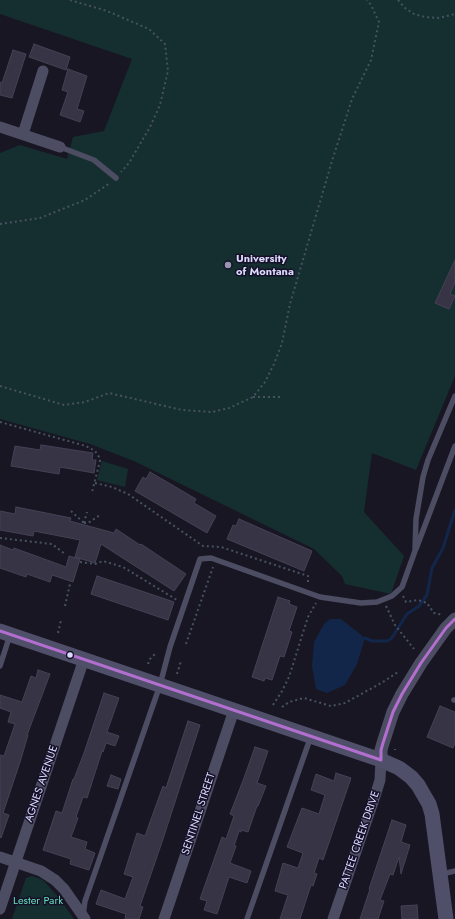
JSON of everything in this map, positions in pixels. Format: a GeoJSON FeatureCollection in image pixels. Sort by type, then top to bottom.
{"type":"FeatureCollection","features":[{"type":"Feature","properties":{"kind":"main road"},"geometry":{"type":"LineString","coordinates":[[5,633],[311,736],[381,760],[399,768],[411,777],[418,785],[429,804],[434,822],[446,919]]}},
{"type":"Feature","properties":{"kind":"street"},"geometry":{"type":"LineString","coordinates":[[22,134],[43,71]]}},
{"type":"Feature","properties":{"kind":"street"},"geometry":{"type":"LineString","coordinates":[[0,127],[60,147]]}},
{"type":"Feature","properties":{"kind":"street"},"geometry":{"type":"LineString","coordinates":[[381,760],[383,743],[393,712],[421,663],[446,628],[450,617]]}},
{"type":"Feature","properties":{"kind":"street","name":"AGNES AVENUE"},"geometry":{"type":"LineString","coordinates":[[0,909],[84,659]]}},
{"type":"Feature","properties":{"kind":"street","name":"SENTINEL STREET"},"geometry":{"type":"LineString","coordinates":[[164,919],[234,710]]}},
{"type":"Feature","properties":{"kind":"street","name":"PATTEE CREEK DRIVE"},"geometry":{"type":"LineString","coordinates":[[333,919],[380,780],[381,760]]}},
{"type":"Feature","properties":{"kind":"street"},"geometry":{"type":"LineString","coordinates":[[0,857],[41,871],[55,880],[64,889],[83,918]]}},
{"type":"Feature","properties":{"kind":"lane"},"geometry":{"type":"LineString","coordinates":[[60,147],[94,160],[116,178]]}},
{"type":"Feature","properties":{"kind":"lane"},"geometry":{"type":"LineString","coordinates":[[415,551],[416,519],[423,477],[428,460],[455,396]]}},
{"type":"Feature","properties":{"kind":"lane"},"geometry":{"type":"LineString","coordinates":[[83,918],[85,901],[160,685],[170,647],[200,559],[211,558],[320,597],[361,603],[377,602],[392,596],[402,587],[455,446]]}},
{"type":"Feature","properties":{"kind":"lane"},"geometry":{"type":"LineString","coordinates":[[0,666],[5,633]]}},
{"type":"Feature","properties":{"kind":"lane"},"geometry":{"type":"LineString","coordinates":[[247,919],[311,736]]}},
{"type":"Feature","properties":{"kind":"lane"},"geometry":{"type":"LineString","coordinates":[[440,875],[455,871]]}},
{"type":"Feature","properties":{"kind":"path"},"geometry":{"type":"LineString","coordinates":[[0,224],[40,218],[85,200],[112,182],[129,163],[150,128],[160,105],[168,71],[165,44],[149,29],[107,11],[70,0]]}},
{"type":"Feature","properties":{"kind":"path"},"geometry":{"type":"LineString","coordinates":[[0,386],[64,405],[85,402],[109,393],[182,410],[212,412],[230,408],[253,397],[265,382],[282,343],[290,304],[332,161],[352,98],[371,60],[379,22],[367,0]]}},
{"type":"Feature","properties":{"kind":"path"},"geometry":{"type":"LineString","coordinates":[[398,0],[405,8],[414,14],[425,17],[440,18],[455,14]]}},
{"type":"Feature","properties":{"kind":"path"},"geometry":{"type":"LineString","coordinates":[[253,397],[281,398]]}},
{"type":"Feature","properties":{"kind":"path"},"geometry":{"type":"LineString","coordinates":[[0,422],[86,446],[95,451],[100,461],[92,492]]}},
{"type":"Feature","properties":{"kind":"path"},"geometry":{"type":"LineString","coordinates":[[94,483],[112,486],[128,494],[203,546],[221,548],[308,576]]}},
{"type":"Feature","properties":{"kind":"path"},"geometry":{"type":"LineString","coordinates":[[71,511],[84,523]]}},
{"type":"Feature","properties":{"kind":"path"},"geometry":{"type":"LineString","coordinates":[[84,523],[87,512]]}},
{"type":"Feature","properties":{"kind":"path"},"geometry":{"type":"LineString","coordinates":[[84,523],[88,523],[100,515]]}},
{"type":"Feature","properties":{"kind":"path"},"geometry":{"type":"LineString","coordinates":[[0,538],[52,544],[65,554]]}},
{"type":"Feature","properties":{"kind":"path"},"geometry":{"type":"LineString","coordinates":[[80,562],[95,564],[102,561],[123,567],[177,600]]}},
{"type":"Feature","properties":{"kind":"path"},"geometry":{"type":"LineString","coordinates":[[186,644],[213,567]]}},
{"type":"Feature","properties":{"kind":"path"},"geometry":{"type":"LineString","coordinates":[[64,606],[70,584]]}},
{"type":"Feature","properties":{"kind":"path"},"geometry":{"type":"LineString","coordinates":[[402,587],[406,602],[418,600],[427,603],[434,612],[450,617]]}},
{"type":"Feature","properties":{"kind":"path"},"geometry":{"type":"LineString","coordinates":[[273,705],[289,677],[308,617],[320,597]]}},
{"type":"Feature","properties":{"kind":"path"},"geometry":{"type":"LineString","coordinates":[[385,599],[395,625],[414,649]]}},
{"type":"Feature","properties":{"kind":"path"},"geometry":{"type":"LineString","coordinates":[[58,633],[61,620]]}},
{"type":"Feature","properties":{"kind":"path"},"geometry":{"type":"LineString","coordinates":[[148,664],[150,659],[156,653]]}},
{"type":"Feature","properties":{"kind":"path"},"geometry":{"type":"LineString","coordinates":[[177,674],[181,660]]}},
{"type":"Feature","properties":{"kind":"path"},"geometry":{"type":"LineString","coordinates":[[282,707],[289,702],[304,698],[331,706],[345,703],[398,672]]}},
{"type":"Feature","properties":{"kind":"green space","name":"University of Montana"},"geometry":{"type":"Polygon","coordinates":[[[0,0],[455,0],[455,376],[416,470],[372,453],[364,512],[404,556],[391,594],[345,584],[342,576],[314,549],[134,461],[90,444],[0,419],[0,153],[20,145],[67,159],[73,137],[104,131],[132,59],[0,14],[0,0]]]}},
{"type":"Feature","properties":{"kind":"green space"},"geometry":{"type":"Polygon","coordinates":[[[102,461],[128,469],[125,487],[97,480],[102,461]]]}},
{"type":"Feature","properties":{"kind":"green space","name":"Lester Park"},"geometry":{"type":"Polygon","coordinates":[[[32,876],[43,880],[60,899],[74,919],[12,919],[26,878],[32,876]]]}},
{"type":"Feature","properties":{"kind":"water"},"geometry":{"type":"Polygon","coordinates":[[[330,619],[341,619],[365,638],[357,664],[345,685],[327,693],[316,689],[312,666],[314,642],[324,624],[330,619]]]}},
{"type":"Feature","properties":{"kind":"building"},"geometry":{"type":"Polygon","coordinates":[[[34,44],[70,57],[66,70],[29,57],[34,44]]]}},
{"type":"Feature","properties":{"kind":"building"},"geometry":{"type":"Polygon","coordinates":[[[13,50],[26,54],[12,98],[0,95],[0,82],[2,83],[13,50]]]}},
{"type":"Feature","properties":{"kind":"building"},"geometry":{"type":"Polygon","coordinates":[[[68,69],[87,76],[77,109],[84,111],[80,122],[60,115],[68,92],[62,90],[68,69]]]}},
{"type":"Feature","properties":{"kind":"building"},"geometry":{"type":"Polygon","coordinates":[[[455,260],[455,282],[450,294],[455,296],[449,309],[435,303],[455,260]]]}},
{"type":"Feature","properties":{"kind":"building"},"geometry":{"type":"Polygon","coordinates":[[[41,445],[93,453],[92,460],[96,460],[94,473],[60,467],[59,474],[11,466],[15,446],[40,450],[41,445]]]}},
{"type":"Feature","properties":{"kind":"building"},"geometry":{"type":"Polygon","coordinates":[[[150,472],[196,499],[194,503],[216,516],[207,533],[135,491],[143,477],[146,479],[150,472]]]}},
{"type":"Feature","properties":{"kind":"building"},"geometry":{"type":"Polygon","coordinates":[[[16,507],[71,518],[70,521],[114,533],[116,529],[186,574],[174,591],[101,544],[95,563],[75,557],[80,540],[34,531],[33,536],[0,530],[0,511],[15,514],[16,507]]]}},
{"type":"Feature","properties":{"kind":"building"},"geometry":{"type":"Polygon","coordinates":[[[239,519],[312,551],[304,571],[227,539],[233,525],[236,526],[239,519]]]}},
{"type":"Feature","properties":{"kind":"building"},"geometry":{"type":"Polygon","coordinates":[[[0,545],[13,550],[14,548],[66,567],[69,556],[80,559],[73,582],[52,575],[50,582],[27,574],[26,577],[0,568],[0,545]]]}},
{"type":"Feature","properties":{"kind":"building"},"geometry":{"type":"Polygon","coordinates":[[[97,576],[174,602],[168,620],[91,594],[97,576]]]}},
{"type":"Feature","properties":{"kind":"building"},"geometry":{"type":"Polygon","coordinates":[[[278,597],[290,601],[289,604],[297,607],[289,631],[292,632],[284,657],[280,656],[272,680],[265,678],[264,681],[252,677],[278,597]]]}},
{"type":"Feature","properties":{"kind":"building"},"geometry":{"type":"Polygon","coordinates":[[[38,670],[50,674],[27,735],[20,762],[3,813],[9,815],[1,838],[0,755],[4,756],[15,724],[8,722],[11,712],[0,708],[0,695],[22,702],[31,676],[36,678],[38,670]]]}},
{"type":"Feature","properties":{"kind":"building"},"geometry":{"type":"Polygon","coordinates":[[[104,693],[119,698],[107,732],[119,736],[115,746],[106,743],[103,752],[102,751],[87,798],[83,797],[76,817],[78,818],[71,837],[87,842],[85,849],[95,853],[89,870],[70,864],[71,859],[43,850],[56,811],[62,813],[104,693]]]}},
{"type":"Feature","properties":{"kind":"building"},"geometry":{"type":"Polygon","coordinates":[[[440,706],[455,712],[455,743],[453,748],[427,737],[440,706]]]}},
{"type":"Feature","properties":{"kind":"building"},"geometry":{"type":"Polygon","coordinates":[[[188,721],[200,725],[140,906],[143,907],[139,919],[125,919],[126,914],[96,904],[101,890],[125,899],[133,877],[124,874],[137,833],[145,836],[163,786],[166,788],[188,721]]]}},
{"type":"Feature","properties":{"kind":"building"},"geometry":{"type":"Polygon","coordinates":[[[255,747],[268,751],[257,783],[266,786],[248,832],[241,830],[241,832],[239,831],[230,863],[251,871],[247,883],[229,877],[217,914],[204,910],[207,901],[200,899],[222,837],[226,839],[234,816],[230,814],[255,747]]]}},
{"type":"Feature","properties":{"kind":"building"},"geometry":{"type":"Polygon","coordinates":[[[336,773],[351,778],[323,860],[319,858],[314,873],[317,874],[313,886],[311,885],[300,919],[280,919],[288,895],[275,891],[283,863],[298,868],[303,853],[287,847],[302,808],[319,814],[325,795],[311,790],[316,774],[334,781],[336,773]]]}},
{"type":"Feature","properties":{"kind":"building"},"geometry":{"type":"Polygon","coordinates":[[[111,775],[121,779],[118,789],[107,786],[111,775]]]}},
{"type":"Feature","properties":{"kind":"building"},"geometry":{"type":"Polygon","coordinates":[[[392,820],[406,825],[401,842],[410,845],[401,874],[399,857],[393,875],[390,874],[380,900],[384,901],[378,919],[360,919],[369,889],[392,820]]]}},
{"type":"Feature","properties":{"kind":"building"},"geometry":{"type":"Polygon","coordinates":[[[417,905],[418,919],[402,919],[401,906],[417,905]]]}},
{"type":"Feature","properties":{"kind":"waterway"},"geometry":{"type":"LineString","coordinates":[[365,638],[372,641],[387,641],[391,639],[407,614],[419,606],[427,595],[432,568],[443,548],[455,510]]}},
{"type":"Feature","properties":{"kind":"transit line"},"geometry":{"type":"LineString","coordinates":[[0,631],[381,760],[383,743],[393,712],[402,694],[421,663],[446,628],[455,619]]}},
{"type":"Feature","properties":{"kind":"place","name":"University of Montana"},"geometry":{"type":"Point","coordinates":[228,265]}}]}
